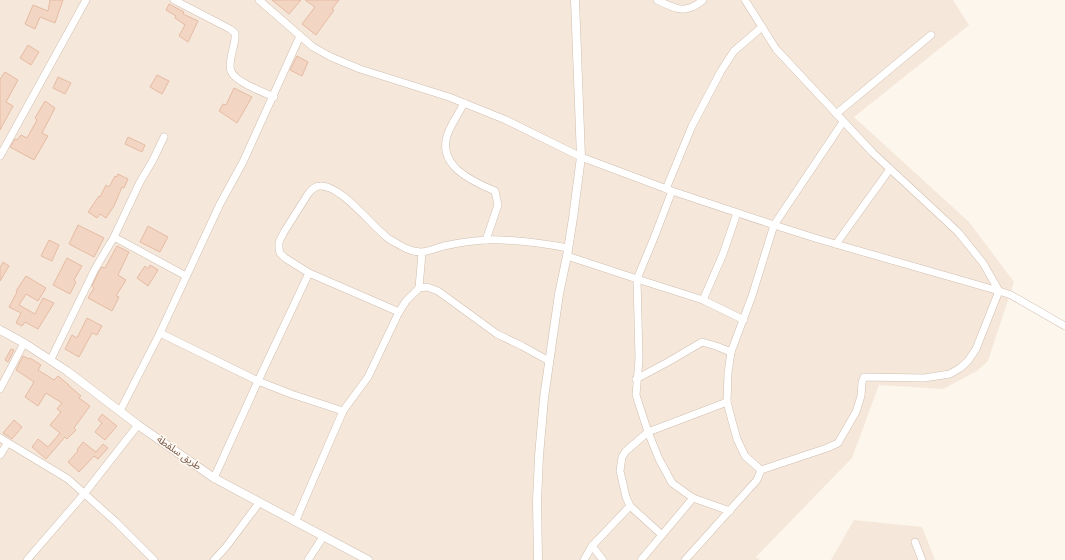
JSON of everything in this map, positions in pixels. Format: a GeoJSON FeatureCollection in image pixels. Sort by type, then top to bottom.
{"type":"FeatureCollection","features":[{"type":"Feature","properties":{"kind":"street"},"geometry":{"type":"LineString","coordinates":[[0,156],[86,0]]}},
{"type":"Feature","properties":{"kind":"street"},"geometry":{"type":"LineString","coordinates":[[174,0],[235,33],[236,37],[230,60],[232,74],[238,79],[274,97]]}},
{"type":"Feature","properties":{"kind":"street"},"geometry":{"type":"LineString","coordinates":[[259,0],[312,47],[360,69],[416,86],[464,103],[506,120],[581,157],[669,190],[836,244],[999,291],[1015,298],[1065,326]]}},
{"type":"Feature","properties":{"kind":"street"},"geometry":{"type":"LineString","coordinates":[[538,560],[537,501],[539,456],[549,361],[559,294],[568,252],[581,157],[575,0]]}},
{"type":"Feature","properties":{"kind":"street"},"geometry":{"type":"LineString","coordinates":[[657,0],[680,10],[691,8],[703,0]]}},
{"type":"Feature","properties":{"kind":"street"},"geometry":{"type":"LineString","coordinates":[[745,0],[776,49],[843,122],[890,169],[958,232],[982,263],[999,291]]}},
{"type":"Feature","properties":{"kind":"street"},"geometry":{"type":"LineString","coordinates":[[730,511],[693,498],[672,483],[659,459],[648,432],[636,395],[636,379],[639,359],[637,279],[654,238],[669,190],[692,126],[721,71],[734,51],[762,27]]}},
{"type":"Feature","properties":{"kind":"street"},"geometry":{"type":"LineString","coordinates":[[836,114],[930,35]]}},
{"type":"Feature","properties":{"kind":"street"},"geometry":{"type":"LineString","coordinates":[[120,411],[160,333],[220,204],[243,162],[274,97],[300,36]]}},
{"type":"Feature","properties":{"kind":"street"},"geometry":{"type":"LineString","coordinates":[[464,103],[448,133],[445,147],[454,167],[462,175],[495,191],[498,205],[486,240]]}},
{"type":"Feature","properties":{"kind":"street"},"geometry":{"type":"LineString","coordinates":[[762,470],[745,456],[737,439],[728,402],[728,373],[731,352],[755,289],[774,225],[843,122]]}},
{"type":"Feature","properties":{"kind":"street"},"geometry":{"type":"LineString","coordinates":[[50,359],[95,269],[114,237],[140,182],[164,137]]}},
{"type":"Feature","properties":{"kind":"street"},"geometry":{"type":"LineString","coordinates":[[836,244],[890,169]]}},
{"type":"Feature","properties":{"kind":"street"},"geometry":{"type":"LineString","coordinates":[[399,312],[309,273],[285,258],[280,252],[279,242],[312,189],[319,186],[326,186],[332,189],[353,204],[390,239],[407,248],[422,253],[449,245],[486,240],[528,241],[568,252],[637,279],[703,300],[744,320]]}},
{"type":"Feature","properties":{"kind":"street"},"geometry":{"type":"LineString","coordinates":[[703,300],[723,254],[737,213]]}},
{"type":"Feature","properties":{"kind":"street"},"geometry":{"type":"LineString","coordinates":[[114,237],[186,276]]}},
{"type":"Feature","properties":{"kind":"street"},"geometry":{"type":"LineString","coordinates":[[419,288],[422,253]]}},
{"type":"Feature","properties":{"kind":"street"},"geometry":{"type":"LineString","coordinates":[[214,478],[309,273]]}},
{"type":"Feature","properties":{"kind":"street"},"geometry":{"type":"LineString","coordinates":[[295,522],[343,410],[368,376],[399,312],[406,301],[419,288],[427,287],[438,291],[497,334],[549,361]]}},
{"type":"Feature","properties":{"kind":"street"},"geometry":{"type":"LineString","coordinates":[[685,560],[757,480],[762,470],[838,443],[856,412],[861,396],[864,377],[924,378],[950,374],[960,368],[968,361],[976,349],[999,291]]}},
{"type":"Feature","properties":{"kind":"street","name":"طريق سلقطة"},"geometry":{"type":"LineString","coordinates":[[0,330],[50,359],[138,425],[214,478],[368,560]]}},
{"type":"Feature","properties":{"kind":"street"},"geometry":{"type":"LineString","coordinates":[[160,333],[258,381],[291,394],[343,410]]}},
{"type":"Feature","properties":{"kind":"street"},"geometry":{"type":"LineString","coordinates":[[636,379],[702,342],[731,352]]}},
{"type":"Feature","properties":{"kind":"street"},"geometry":{"type":"LineString","coordinates":[[0,389],[24,343]]}},
{"type":"Feature","properties":{"kind":"street"},"geometry":{"type":"LineString","coordinates":[[662,535],[630,506],[622,485],[620,463],[622,457],[626,451],[648,432],[728,402]]}},
{"type":"Feature","properties":{"kind":"street"},"geometry":{"type":"LineString","coordinates":[[27,560],[84,494],[138,425]]}},
{"type":"Feature","properties":{"kind":"street"},"geometry":{"type":"LineString","coordinates":[[0,438],[7,444],[68,479],[116,522],[154,560]]}},
{"type":"Feature","properties":{"kind":"street"},"geometry":{"type":"LineString","coordinates":[[0,455],[7,444]]}},
{"type":"Feature","properties":{"kind":"street"},"geometry":{"type":"LineString","coordinates":[[641,560],[693,498]]}},
{"type":"Feature","properties":{"kind":"street"},"geometry":{"type":"LineString","coordinates":[[214,560],[226,547],[259,503]]}},
{"type":"Feature","properties":{"kind":"street"},"geometry":{"type":"LineString","coordinates":[[584,560],[592,546],[630,506]]}},
{"type":"Feature","properties":{"kind":"street"},"geometry":{"type":"LineString","coordinates":[[308,560],[324,537]]}},
{"type":"Feature","properties":{"kind":"street"},"geometry":{"type":"LineString","coordinates":[[915,542],[922,560]]}},
{"type":"Feature","properties":{"kind":"street"},"geometry":{"type":"LineString","coordinates":[[592,546],[603,560]]}},
{"type":"Feature","properties":{"kind":"shaded area"},"geometry":{"type":"Polygon","coordinates":[[[0,0],[953,0],[969,25],[854,117],[969,222],[1014,282],[988,361],[977,371],[943,389],[879,385],[852,458],[756,557],[760,560],[0,560],[0,0]]]}},
{"type":"Feature","properties":{"kind":"shaded area"},"geometry":{"type":"Polygon","coordinates":[[[854,520],[922,527],[935,560],[831,560],[854,520]]]}},
{"type":"Feature","properties":{"kind":"building"},"geometry":{"type":"Polygon","coordinates":[[[50,0],[63,0],[55,23],[40,17],[35,29],[25,24],[33,5],[48,11],[50,0]]]}},
{"type":"Feature","properties":{"kind":"building"},"geometry":{"type":"Polygon","coordinates":[[[272,0],[301,0],[289,14],[272,0]]]}},
{"type":"Feature","properties":{"kind":"building"},"geometry":{"type":"Polygon","coordinates":[[[305,0],[339,0],[332,9],[334,10],[316,35],[302,24],[315,7],[305,0]]]}},
{"type":"Feature","properties":{"kind":"building"},"geometry":{"type":"Polygon","coordinates":[[[169,4],[184,12],[183,14],[198,21],[188,42],[179,36],[185,25],[175,18],[176,16],[166,10],[169,4]]]}},
{"type":"Feature","properties":{"kind":"building"},"geometry":{"type":"Polygon","coordinates":[[[28,45],[39,52],[31,65],[20,58],[28,45]]]}},
{"type":"Feature","properties":{"kind":"building"},"geometry":{"type":"Polygon","coordinates":[[[297,56],[308,62],[302,76],[290,70],[297,56]]]}},
{"type":"Feature","properties":{"kind":"building"},"geometry":{"type":"Polygon","coordinates":[[[5,72],[18,80],[6,102],[13,106],[0,130],[0,79],[5,72]]]}},
{"type":"Feature","properties":{"kind":"building"},"geometry":{"type":"Polygon","coordinates":[[[157,75],[169,81],[162,94],[150,87],[157,75]]]}},
{"type":"Feature","properties":{"kind":"building"},"geometry":{"type":"Polygon","coordinates":[[[58,77],[71,83],[65,94],[53,88],[58,77]]]}},
{"type":"Feature","properties":{"kind":"building"},"geometry":{"type":"Polygon","coordinates":[[[234,88],[252,97],[237,123],[219,111],[223,104],[226,105],[234,88]]]}},
{"type":"Feature","properties":{"kind":"building"},"geometry":{"type":"Polygon","coordinates":[[[45,101],[55,108],[42,133],[48,136],[34,160],[10,147],[15,139],[17,140],[21,135],[27,138],[37,120],[35,118],[45,101]]]}},
{"type":"Feature","properties":{"kind":"building"},"geometry":{"type":"Polygon","coordinates":[[[128,137],[145,145],[142,152],[125,144],[128,137]]]}},
{"type":"Feature","properties":{"kind":"building"},"geometry":{"type":"Polygon","coordinates":[[[118,174],[128,179],[124,188],[122,187],[114,206],[106,218],[100,214],[97,218],[88,212],[99,196],[100,197],[106,185],[109,187],[115,176],[117,177],[118,174]]]}},
{"type":"Feature","properties":{"kind":"building"},"geometry":{"type":"Polygon","coordinates":[[[78,225],[104,238],[94,257],[69,244],[78,225]]]}},
{"type":"Feature","properties":{"kind":"building"},"geometry":{"type":"Polygon","coordinates":[[[148,226],[168,237],[160,252],[140,242],[148,226]]]}},
{"type":"Feature","properties":{"kind":"building"},"geometry":{"type":"Polygon","coordinates":[[[49,240],[59,245],[52,261],[41,256],[49,240]]]}},
{"type":"Feature","properties":{"kind":"building"},"geometry":{"type":"Polygon","coordinates":[[[117,246],[129,252],[118,275],[126,280],[116,296],[119,297],[112,311],[88,298],[94,288],[92,286],[99,271],[102,267],[105,268],[117,246]]]}},
{"type":"Feature","properties":{"kind":"building"},"geometry":{"type":"Polygon","coordinates":[[[67,258],[82,266],[74,280],[76,282],[70,294],[53,285],[67,258]]]}},
{"type":"Feature","properties":{"kind":"building"},"geometry":{"type":"Polygon","coordinates":[[[3,262],[9,266],[0,281],[0,268],[3,262]]]}},
{"type":"Feature","properties":{"kind":"building"},"geometry":{"type":"Polygon","coordinates":[[[150,265],[158,270],[148,286],[137,278],[145,266],[148,269],[150,265]]]}},
{"type":"Feature","properties":{"kind":"building"},"geometry":{"type":"Polygon","coordinates":[[[26,276],[46,288],[38,301],[26,294],[19,305],[35,314],[43,298],[54,303],[38,329],[25,322],[22,326],[16,323],[21,313],[9,307],[17,292],[16,291],[26,276]]]}},
{"type":"Feature","properties":{"kind":"building"},"geometry":{"type":"Polygon","coordinates":[[[87,318],[102,326],[97,335],[92,333],[79,357],[65,349],[72,335],[77,338],[87,318]]]}},
{"type":"Feature","properties":{"kind":"building"},"geometry":{"type":"Polygon","coordinates":[[[11,349],[14,350],[8,362],[5,360],[11,349]]]}},
{"type":"Feature","properties":{"kind":"building"},"geometry":{"type":"Polygon","coordinates":[[[23,356],[29,359],[30,358],[41,365],[38,370],[54,380],[58,376],[81,396],[79,398],[90,406],[74,428],[76,430],[67,439],[65,437],[46,459],[32,447],[38,439],[48,447],[60,433],[50,425],[61,412],[57,409],[62,403],[46,393],[38,406],[25,397],[34,382],[16,370],[23,356]]]}},
{"type":"Feature","properties":{"kind":"building"},"geometry":{"type":"Polygon","coordinates":[[[102,414],[117,426],[105,440],[95,432],[102,423],[98,420],[102,414]]]}},
{"type":"Feature","properties":{"kind":"building"},"geometry":{"type":"Polygon","coordinates":[[[14,420],[22,427],[12,439],[3,433],[14,420]]]}},
{"type":"Feature","properties":{"kind":"building"},"geometry":{"type":"Polygon","coordinates":[[[83,442],[96,452],[103,444],[108,448],[98,459],[94,456],[79,472],[68,462],[78,451],[77,450],[83,442]]]}}]}
